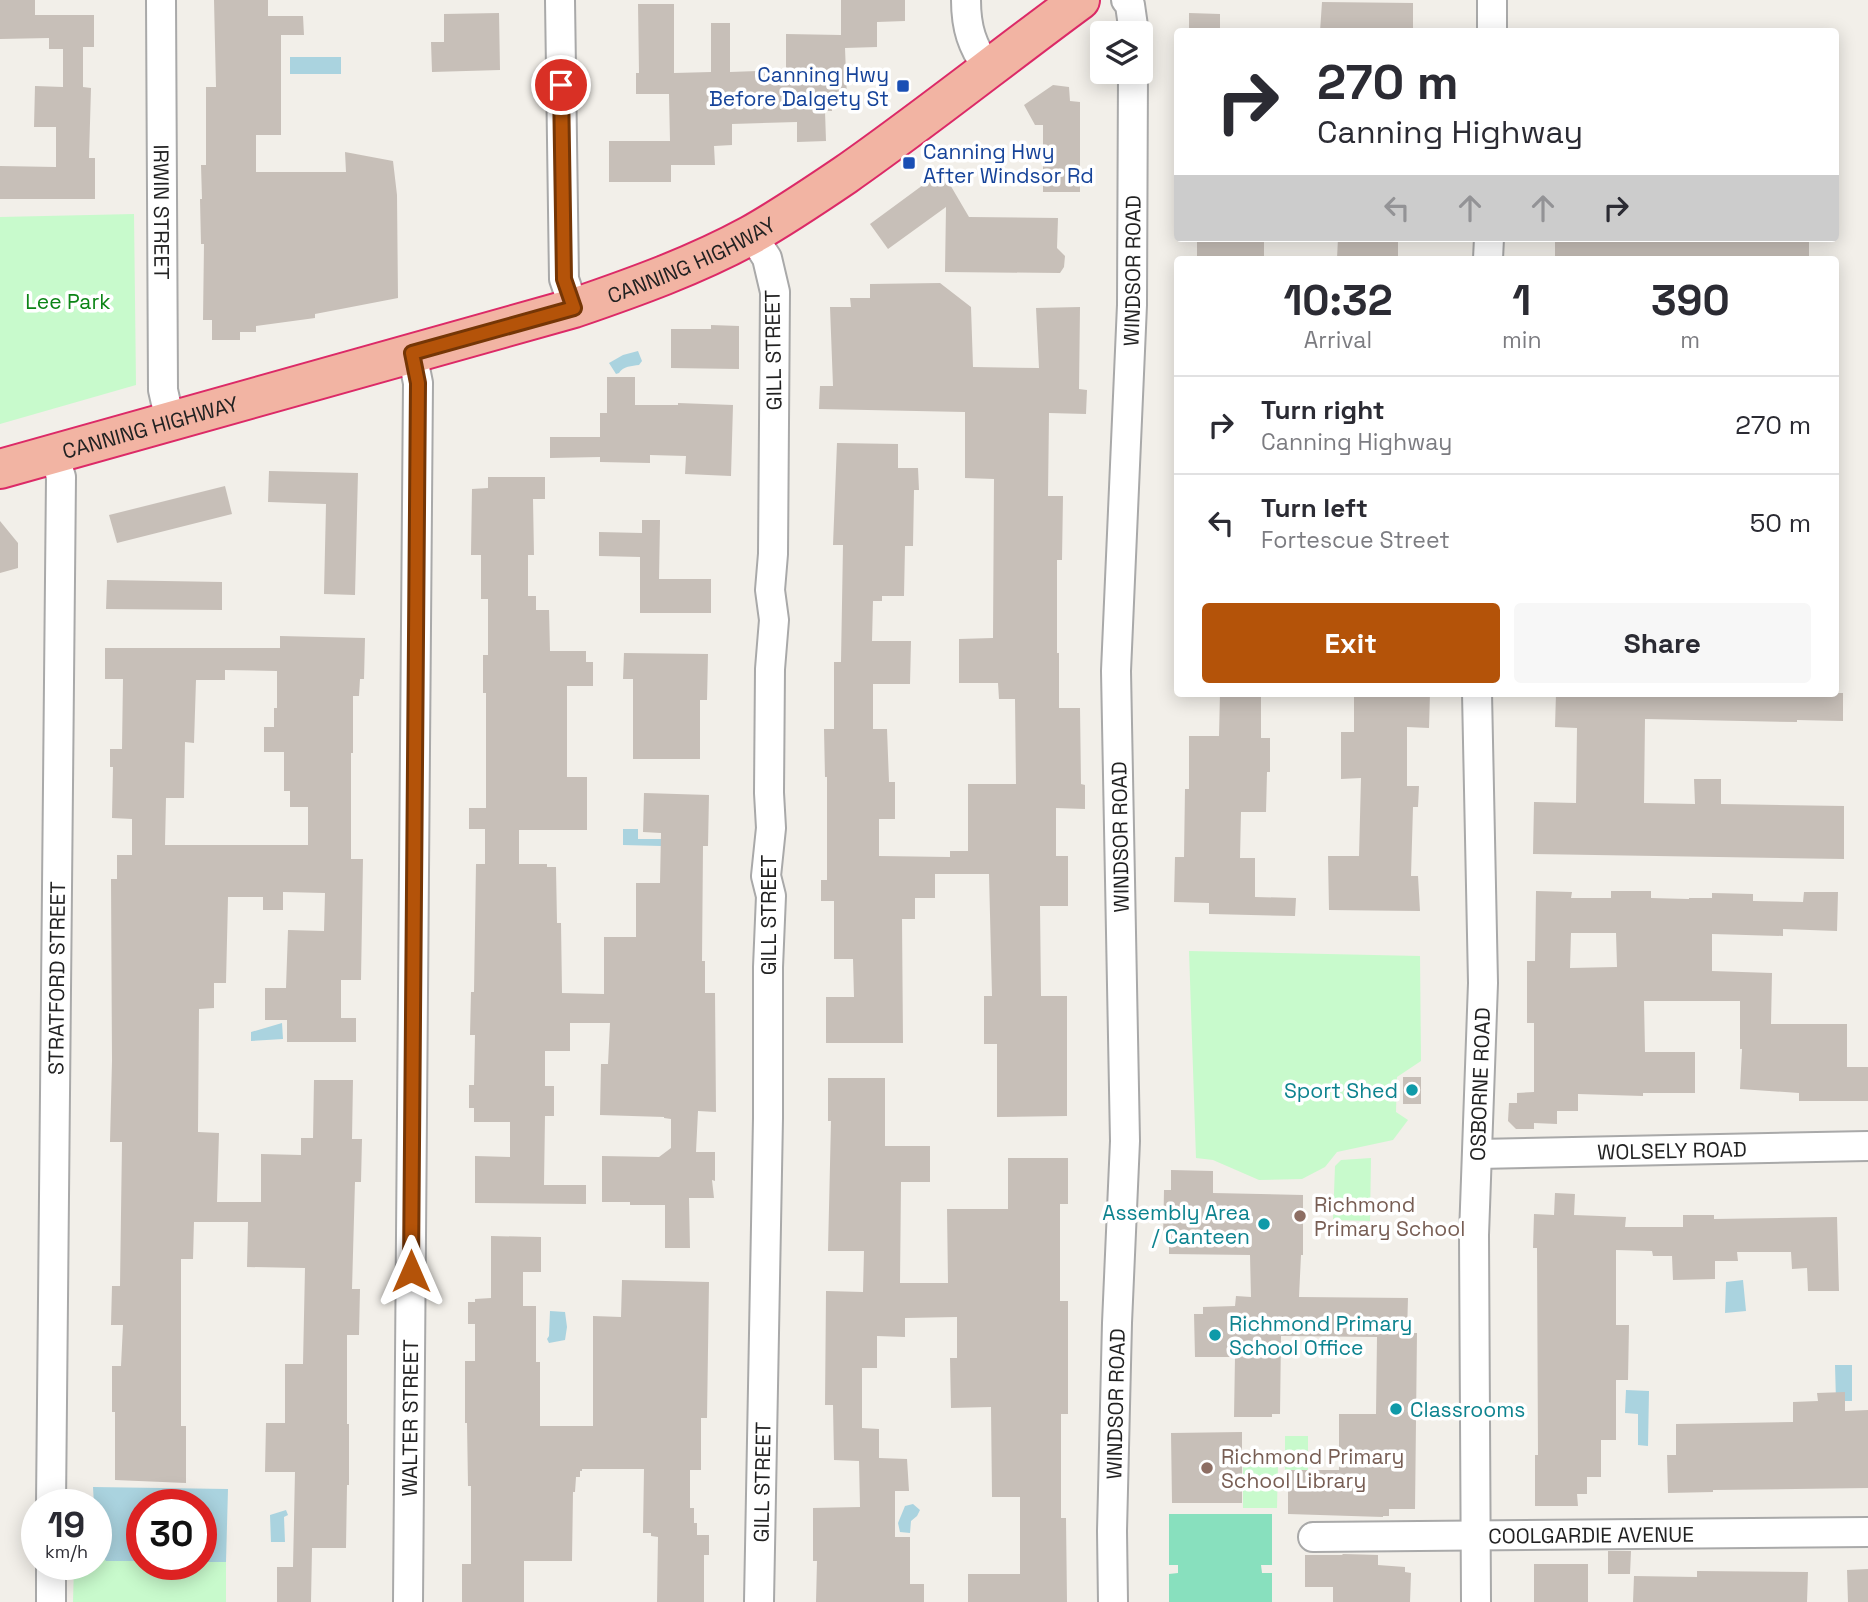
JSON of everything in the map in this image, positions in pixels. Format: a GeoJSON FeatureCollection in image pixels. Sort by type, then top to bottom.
{"type":"FeatureCollection","features":[{"type":"Feature","properties":{"kind":"highway","name":"CANNING HIGHWAY"},"geometry":{"type":"LineString","coordinates":[[0,469],[574,308],[652,282],[752,234],[795,208],[900,137],[1080,0]]}},
{"type":"Feature","properties":{"kind":"street","name":"IRWIN STREET"},"geometry":{"type":"LineString","coordinates":[[161,0],[163,390],[170,421]]}},
{"type":"Feature","properties":{"kind":"street"},"geometry":{"type":"LineString","coordinates":[[560,0],[564,279],[574,308]]}},
{"type":"Feature","properties":{"kind":"street"},"geometry":{"type":"LineString","coordinates":[[966,0],[966,19],[976,52],[988,69]]}},
{"type":"Feature","properties":{"kind":"street"},"geometry":{"type":"LineString","coordinates":[[1126,0],[1130,5],[1132,21]]}},
{"type":"Feature","properties":{"kind":"street"},"geometry":{"type":"LineString","coordinates":[[1492,0],[1492,28]]}},
{"type":"Feature","properties":{"kind":"street","name":"WINDSOR ROAD"},"geometry":{"type":"LineString","coordinates":[[1112,1602],[1116,1359],[1125,1141],[1116,671],[1132,305],[1133,84]]}},
{"type":"Feature","properties":{"kind":"street","name":"GILL STREET"},"geometry":{"type":"LineString","coordinates":[[752,234],[767,258],[775,292],[773,554],[770,590],[774,620],[770,669],[771,828],[766,876],[771,897],[759,1602]]}},
{"type":"Feature","properties":{"kind":"street","name":"WALTER STREET"},"geometry":{"type":"LineString","coordinates":[[408,1602],[418,383],[412,353]]}},
{"type":"Feature","properties":{"kind":"street","name":"STRATFORD STREET"},"geometry":{"type":"LineString","coordinates":[[51,1489],[61,477],[54,454]]}},
{"type":"Feature","properties":{"kind":"street","name":"OSBORNE ROAD"},"geometry":{"type":"LineString","coordinates":[[1476,1602],[1474,1235],[1483,983],[1477,697]]}},
{"type":"Feature","properties":{"kind":"street","name":"WOLSELY ROAD"},"geometry":{"type":"LineString","coordinates":[[1478,1154],[1868,1146]]}},
{"type":"Feature","properties":{"kind":"street","name":"COOLGARDIE AVENUE"},"geometry":{"type":"LineString","coordinates":[[1313,1537],[1868,1532]]}},
{"type":"Feature","properties":{"kind":"street"},"geometry":{"type":"LineString","coordinates":[[51,1580],[51,1602]]}},
{"type":"Feature","properties":{"kind":"green space","name":"Lee Park"},"geometry":{"type":"Polygon","coordinates":[[[134,214],[136,385],[0,424],[0,217],[134,214]]]}},
{"type":"Feature","properties":{"kind":"green space"},"geometry":{"type":"Polygon","coordinates":[[[1189,951],[1420,956],[1421,1061],[1397,1077],[1396,1112],[1408,1120],[1393,1140],[1337,1152],[1325,1167],[1302,1179],[1259,1180],[1213,1160],[1196,1158],[1189,951]]]}},
{"type":"Feature","properties":{"kind":"green space"},"geometry":{"type":"Polygon","coordinates":[[[1371,1158],[1370,1221],[1333,1220],[1335,1166],[1341,1160],[1371,1158]]]}},
{"type":"Feature","properties":{"kind":"green space"},"geometry":{"type":"Polygon","coordinates":[[[1285,1436],[1308,1436],[1308,1470],[1285,1470],[1285,1436]]]}},
{"type":"Feature","properties":{"kind":"green space"},"geometry":{"type":"Polygon","coordinates":[[[1243,1464],[1278,1464],[1277,1508],[1243,1508],[1243,1464]]]}},
{"type":"Feature","properties":{"kind":"green space"},"geometry":{"type":"Polygon","coordinates":[[[1169,1514],[1272,1514],[1272,1565],[1261,1565],[1262,1573],[1272,1573],[1272,1602],[1169,1602],[1169,1574],[1178,1573],[1178,1565],[1169,1565],[1169,1514]]]}},
{"type":"Feature","properties":{"kind":"green space"},"geometry":{"type":"Polygon","coordinates":[[[112,1561],[126,1561],[126,1580],[217,1580],[217,1562],[226,1562],[226,1602],[73,1602],[74,1580],[112,1580],[112,1561]]]}},
{"type":"Feature","properties":{"kind":"water"},"geometry":{"type":"Polygon","coordinates":[[[290,57],[341,57],[341,74],[290,74],[290,57]]]}},
{"type":"Feature","properties":{"kind":"water"},"geometry":{"type":"Polygon","coordinates":[[[638,351],[642,361],[639,365],[625,368],[616,374],[609,363],[638,351]]]}},
{"type":"Feature","properties":{"kind":"water"},"geometry":{"type":"Polygon","coordinates":[[[623,829],[638,829],[638,839],[661,839],[661,846],[623,845],[623,829]]]}},
{"type":"Feature","properties":{"kind":"water"},"geometry":{"type":"Polygon","coordinates":[[[282,1023],[283,1039],[251,1041],[251,1032],[282,1023]]]}},
{"type":"Feature","properties":{"kind":"water"},"geometry":{"type":"Polygon","coordinates":[[[1743,1280],[1746,1311],[1725,1313],[1726,1282],[1743,1280]]]}},
{"type":"Feature","properties":{"kind":"water"},"geometry":{"type":"Polygon","coordinates":[[[550,1311],[565,1312],[565,1340],[549,1343],[547,1339],[550,1311]]]}},
{"type":"Feature","properties":{"kind":"water"},"geometry":{"type":"Polygon","coordinates":[[[1835,1365],[1852,1365],[1852,1401],[1836,1401],[1835,1365]]]}},
{"type":"Feature","properties":{"kind":"water"},"geometry":{"type":"Polygon","coordinates":[[[1626,1390],[1649,1391],[1648,1446],[1638,1445],[1638,1414],[1625,1413],[1626,1390]]]}},
{"type":"Feature","properties":{"kind":"water"},"geometry":{"type":"Polygon","coordinates":[[[93,1487],[228,1489],[226,1562],[217,1562],[217,1489],[126,1489],[126,1561],[112,1561],[112,1489],[93,1487]]]}},
{"type":"Feature","properties":{"kind":"water"},"geometry":{"type":"Polygon","coordinates":[[[913,1504],[920,1510],[911,1521],[910,1533],[900,1532],[898,1523],[905,1506],[913,1504]]]}},
{"type":"Feature","properties":{"kind":"water"},"geometry":{"type":"Polygon","coordinates":[[[286,1510],[288,1515],[284,1517],[285,1542],[271,1542],[270,1515],[286,1510]]]}},
{"type":"Feature","properties":{"kind":"building"},"geometry":{"type":"Polygon","coordinates":[[[0,0],[35,0],[35,15],[94,15],[94,47],[83,47],[83,87],[91,88],[89,158],[95,158],[95,199],[0,199],[0,166],[56,167],[56,127],[34,127],[35,86],[63,87],[63,49],[49,49],[49,38],[0,39],[0,0]]]}},
{"type":"Feature","properties":{"kind":"building"},"geometry":{"type":"Polygon","coordinates":[[[214,0],[268,0],[268,16],[303,16],[304,35],[281,35],[281,135],[256,135],[256,172],[346,172],[345,152],[393,161],[397,195],[398,298],[315,314],[315,318],[256,326],[256,332],[240,332],[240,340],[212,340],[212,320],[203,320],[204,244],[201,244],[200,199],[201,165],[206,165],[206,87],[216,87],[214,0]]]}},
{"type":"Feature","properties":{"kind":"building"},"geometry":{"type":"Polygon","coordinates":[[[841,0],[905,0],[905,21],[877,22],[877,47],[845,48],[847,99],[832,100],[832,111],[825,111],[826,141],[797,142],[797,122],[732,124],[732,145],[714,146],[715,165],[671,165],[671,182],[609,182],[609,141],[670,141],[669,94],[636,94],[636,73],[639,73],[638,4],[674,4],[674,73],[711,72],[711,23],[730,23],[730,72],[786,70],[786,34],[841,35],[841,0]]]}},
{"type":"Feature","properties":{"kind":"building"},"geometry":{"type":"Polygon","coordinates":[[[1322,2],[1413,3],[1413,28],[1320,28],[1322,2]]]}},
{"type":"Feature","properties":{"kind":"building"},"geometry":{"type":"Polygon","coordinates":[[[499,13],[500,70],[432,72],[431,42],[444,42],[444,14],[499,13]]]}},
{"type":"Feature","properties":{"kind":"building"},"geometry":{"type":"Polygon","coordinates":[[[1189,13],[1220,14],[1220,28],[1189,28],[1189,13]]]}},
{"type":"Feature","properties":{"kind":"building"},"geometry":{"type":"Polygon","coordinates":[[[1053,85],[1069,87],[1070,101],[1080,102],[1080,192],[1043,192],[1043,125],[1035,125],[1024,105],[1053,85]]]}},
{"type":"Feature","properties":{"kind":"building"},"geometry":{"type":"Polygon","coordinates":[[[942,171],[969,217],[1058,218],[1057,248],[1065,256],[1064,267],[1060,273],[945,272],[946,207],[888,249],[870,224],[942,171]]]}},
{"type":"Feature","properties":{"kind":"building"},"geometry":{"type":"Polygon","coordinates":[[[1197,242],[1264,242],[1264,256],[1197,256],[1197,242]]]}},
{"type":"Feature","properties":{"kind":"building"},"geometry":{"type":"Polygon","coordinates":[[[1338,242],[1398,242],[1398,256],[1337,256],[1338,242]]]}},
{"type":"Feature","properties":{"kind":"building"},"geometry":{"type":"Polygon","coordinates":[[[1555,242],[1809,242],[1809,256],[1555,256],[1555,242]]]}},
{"type":"Feature","properties":{"kind":"building"},"geometry":{"type":"Polygon","coordinates":[[[940,283],[971,307],[973,367],[1039,368],[1036,308],[1080,307],[1079,389],[1087,390],[1086,414],[1049,413],[1048,496],[1063,496],[1062,560],[1057,560],[1059,708],[1080,708],[1081,784],[1085,785],[1085,809],[1056,808],[1056,856],[1068,856],[1068,906],[1040,906],[1041,996],[1067,996],[1067,1116],[997,1117],[997,1044],[984,1044],[984,996],[992,996],[989,874],[935,874],[935,898],[915,898],[915,919],[902,919],[903,1043],[826,1043],[826,997],[854,997],[853,959],[834,959],[834,901],[821,901],[821,880],[827,880],[824,729],[834,729],[834,662],[841,662],[843,545],[833,545],[837,443],[898,444],[898,468],[918,468],[919,490],[914,490],[913,546],[905,546],[904,596],[882,596],[882,601],[873,601],[872,641],[911,641],[910,684],[873,684],[873,729],[887,729],[889,782],[895,782],[895,819],[879,819],[879,856],[950,857],[950,851],[968,851],[968,784],[1016,784],[1015,699],[999,699],[998,683],[959,683],[959,639],[993,638],[994,479],[965,478],[965,412],[819,409],[820,386],[833,386],[830,307],[851,307],[850,298],[870,298],[870,284],[940,283]]]}},
{"type":"Feature","properties":{"kind":"building"},"geometry":{"type":"Polygon","coordinates":[[[711,325],[739,326],[739,369],[671,368],[671,329],[711,329],[711,325]]]}},
{"type":"Feature","properties":{"kind":"building"},"geometry":{"type":"Polygon","coordinates":[[[607,377],[635,377],[635,405],[733,405],[731,476],[685,474],[686,456],[650,455],[650,463],[600,462],[600,457],[550,458],[550,437],[600,437],[600,413],[607,413],[607,377]]]}},
{"type":"Feature","properties":{"kind":"building"},"geometry":{"type":"Polygon","coordinates":[[[269,471],[358,473],[355,595],[324,594],[326,504],[268,502],[269,471]]]}},
{"type":"Feature","properties":{"kind":"building"},"geometry":{"type":"Polygon","coordinates":[[[488,477],[545,477],[545,499],[533,499],[534,555],[528,555],[528,596],[536,596],[536,610],[549,610],[550,651],[586,651],[586,662],[593,662],[593,686],[567,686],[567,777],[587,777],[587,830],[519,830],[519,864],[547,864],[547,867],[556,867],[557,923],[561,923],[562,993],[604,994],[604,937],[636,937],[636,883],[660,883],[661,833],[643,832],[644,793],[709,795],[708,846],[703,846],[702,961],[705,961],[705,993],[715,993],[716,1112],[698,1111],[696,1152],[715,1152],[715,1181],[712,1180],[714,1198],[689,1198],[690,1248],[665,1248],[665,1205],[602,1202],[602,1156],[659,1157],[671,1148],[671,1119],[600,1115],[601,1064],[608,1064],[610,1023],[570,1023],[570,1051],[545,1051],[545,1086],[554,1086],[554,1116],[545,1116],[544,1185],[586,1185],[586,1204],[475,1203],[475,1156],[510,1157],[510,1122],[474,1122],[474,1108],[469,1108],[469,1085],[474,1085],[475,1035],[470,1035],[471,992],[474,992],[476,864],[485,864],[485,829],[469,829],[469,808],[486,808],[486,693],[483,693],[483,655],[488,655],[488,599],[481,599],[481,555],[471,555],[472,489],[488,488],[488,477]]]}},
{"type":"Feature","properties":{"kind":"building"},"geometry":{"type":"Polygon","coordinates":[[[225,486],[232,514],[117,543],[109,515],[225,486]]]}},
{"type":"Feature","properties":{"kind":"building"},"geometry":{"type":"Polygon","coordinates":[[[642,520],[660,520],[659,579],[711,579],[711,613],[640,613],[640,557],[599,556],[599,532],[642,533],[642,520]]]}},
{"type":"Feature","properties":{"kind":"building"},"geometry":{"type":"Polygon","coordinates":[[[0,521],[18,543],[18,568],[0,573],[0,521]]]}},
{"type":"Feature","properties":{"kind":"building"},"geometry":{"type":"Polygon","coordinates":[[[107,580],[222,582],[222,610],[106,609],[107,580]]]}},
{"type":"Feature","properties":{"kind":"building"},"geometry":{"type":"Polygon","coordinates":[[[280,636],[365,638],[364,679],[360,679],[359,696],[353,696],[351,753],[351,859],[363,859],[361,980],[341,980],[341,1018],[356,1018],[356,1042],[287,1042],[287,1020],[265,1020],[265,988],[286,988],[288,930],[324,931],[325,893],[283,892],[283,910],[263,910],[263,897],[228,897],[226,983],[214,983],[214,1008],[199,1009],[198,1132],[219,1133],[217,1202],[261,1202],[261,1154],[301,1155],[301,1138],[313,1138],[314,1080],[353,1080],[352,1139],[362,1139],[361,1182],[355,1182],[352,1289],[360,1289],[359,1335],[347,1335],[349,1485],[346,1548],[312,1548],[311,1602],[277,1602],[277,1567],[293,1567],[295,1472],[265,1472],[266,1423],[285,1423],[285,1364],[303,1364],[305,1268],[247,1267],[248,1222],[194,1222],[193,1259],[181,1259],[181,1426],[186,1426],[186,1483],[115,1480],[115,1412],[112,1412],[112,1366],[121,1366],[123,1325],[111,1325],[112,1286],[120,1286],[122,1142],[110,1142],[111,879],[117,879],[117,855],[132,855],[132,819],[112,818],[113,767],[110,767],[110,749],[122,749],[123,679],[105,679],[105,648],[280,648],[280,636]],[[225,670],[225,680],[196,680],[194,743],[185,742],[184,798],[166,798],[165,845],[308,845],[308,807],[290,807],[290,791],[284,791],[284,752],[264,752],[264,727],[274,727],[277,671],[225,670]]]}},
{"type":"Feature","properties":{"kind":"building"},"geometry":{"type":"Polygon","coordinates":[[[624,653],[708,654],[707,700],[700,700],[700,759],[633,759],[633,679],[623,679],[624,653]]]}},
{"type":"Feature","properties":{"kind":"building"},"geometry":{"type":"Polygon","coordinates":[[[1839,693],[1843,693],[1843,721],[1645,719],[1644,803],[1695,804],[1694,779],[1721,779],[1721,804],[1844,806],[1844,859],[1533,854],[1534,802],[1576,803],[1577,728],[1555,727],[1556,697],[1839,697],[1839,693]]]}},
{"type":"Feature","properties":{"kind":"building"},"geometry":{"type":"Polygon","coordinates":[[[1220,697],[1261,697],[1261,738],[1270,738],[1266,812],[1241,812],[1240,858],[1255,858],[1255,897],[1296,898],[1295,916],[1209,914],[1209,903],[1174,902],[1175,857],[1184,857],[1185,789],[1189,789],[1189,736],[1219,736],[1220,697]]]}},
{"type":"Feature","properties":{"kind":"building"},"geometry":{"type":"Polygon","coordinates":[[[1354,697],[1430,697],[1429,728],[1407,727],[1407,786],[1419,786],[1418,807],[1413,807],[1411,876],[1418,876],[1420,911],[1329,910],[1328,856],[1359,856],[1361,778],[1341,779],[1341,732],[1354,732],[1354,697]]]}},
{"type":"Feature","properties":{"kind":"building"},"geometry":{"type":"Polygon","coordinates":[[[1536,891],[1572,892],[1571,898],[1611,898],[1611,891],[1651,891],[1651,898],[1689,899],[1712,898],[1712,893],[1753,894],[1753,901],[1803,902],[1804,892],[1838,892],[1837,931],[1783,929],[1783,936],[1712,934],[1712,971],[1772,973],[1771,1024],[1847,1024],[1847,1067],[1868,1067],[1868,1101],[1799,1101],[1799,1093],[1740,1089],[1740,1001],[1644,1001],[1645,1052],[1695,1052],[1695,1093],[1643,1093],[1643,1096],[1578,1094],[1578,1111],[1557,1111],[1557,1124],[1534,1123],[1534,1129],[1516,1129],[1508,1121],[1509,1103],[1517,1103],[1517,1093],[1534,1092],[1534,1023],[1527,1023],[1527,961],[1535,961],[1536,891]],[[1571,933],[1570,968],[1617,967],[1616,933],[1571,933]]]}},
{"type":"Feature","properties":{"kind":"building","name":"Sport Shed"},"geometry":{"type":"Polygon","coordinates":[[[1403,1077],[1421,1077],[1421,1104],[1403,1104],[1403,1077]]]}},
{"type":"Feature","properties":{"kind":"building"},"geometry":{"type":"Polygon","coordinates":[[[828,1078],[885,1078],[885,1146],[930,1146],[930,1182],[901,1182],[900,1283],[948,1283],[947,1209],[1008,1209],[1008,1158],[1068,1158],[1068,1204],[1060,1204],[1060,1301],[1068,1301],[1068,1414],[1061,1414],[1061,1518],[1066,1518],[1067,1602],[968,1602],[968,1574],[1020,1574],[1020,1497],[992,1497],[991,1407],[951,1408],[950,1358],[957,1358],[957,1317],[905,1318],[905,1337],[877,1336],[877,1368],[862,1368],[862,1428],[879,1429],[879,1458],[907,1459],[909,1491],[895,1491],[895,1537],[910,1537],[910,1584],[924,1584],[924,1602],[816,1602],[817,1561],[813,1561],[813,1508],[860,1507],[859,1461],[834,1460],[833,1405],[825,1405],[826,1291],[863,1292],[864,1251],[828,1251],[831,1121],[828,1121],[828,1078]]]}},
{"type":"Feature","properties":{"kind":"building","name":"Classrooms"},"geometry":{"type":"Polygon","coordinates":[[[1171,1170],[1213,1171],[1213,1193],[1303,1195],[1303,1255],[1299,1297],[1408,1298],[1407,1333],[1417,1333],[1415,1509],[1389,1509],[1389,1516],[1383,1517],[1288,1514],[1288,1470],[1339,1470],[1339,1414],[1376,1414],[1377,1337],[1281,1336],[1280,1414],[1272,1414],[1272,1417],[1234,1417],[1235,1357],[1195,1357],[1194,1314],[1203,1314],[1203,1307],[1235,1306],[1236,1296],[1251,1297],[1250,1255],[1169,1254],[1169,1241],[1163,1241],[1164,1190],[1171,1190],[1171,1170]]]}},
{"type":"Feature","properties":{"kind":"building"},"geometry":{"type":"Polygon","coordinates":[[[1555,1193],[1575,1194],[1574,1215],[1626,1217],[1625,1227],[1683,1227],[1683,1215],[1714,1215],[1714,1219],[1837,1217],[1839,1291],[1808,1291],[1807,1268],[1792,1269],[1791,1252],[1737,1252],[1738,1261],[1715,1261],[1715,1279],[1673,1280],[1672,1256],[1653,1256],[1652,1251],[1616,1250],[1616,1325],[1629,1325],[1628,1380],[1616,1380],[1616,1440],[1601,1440],[1601,1477],[1587,1477],[1587,1494],[1577,1494],[1578,1506],[1535,1506],[1535,1455],[1538,1455],[1537,1248],[1533,1248],[1534,1214],[1554,1215],[1555,1193]]]}},
{"type":"Feature","properties":{"kind":"building"},"geometry":{"type":"Polygon","coordinates":[[[491,1236],[541,1237],[541,1272],[523,1272],[523,1306],[536,1306],[536,1362],[540,1362],[540,1426],[593,1426],[593,1316],[621,1317],[622,1280],[709,1282],[707,1418],[701,1418],[701,1470],[690,1470],[690,1508],[694,1508],[697,1535],[709,1535],[709,1555],[704,1555],[704,1602],[657,1602],[658,1537],[643,1533],[644,1469],[582,1469],[580,1477],[576,1477],[573,1492],[572,1561],[524,1561],[524,1602],[462,1602],[462,1564],[471,1564],[471,1486],[468,1486],[465,1361],[475,1361],[475,1324],[468,1324],[468,1302],[491,1298],[491,1236]]]}},
{"type":"Feature","properties":{"kind":"building"},"geometry":{"type":"Polygon","coordinates":[[[1845,1392],[1845,1411],[1868,1410],[1868,1488],[1668,1493],[1667,1455],[1676,1455],[1676,1424],[1793,1422],[1793,1402],[1818,1401],[1817,1393],[1845,1392]]]}},
{"type":"Feature","properties":{"kind":"building","name":"Richmond Primary School Library"},"geometry":{"type":"Polygon","coordinates":[[[1242,1432],[1242,1503],[1172,1503],[1171,1433],[1242,1432]]]}},
{"type":"Feature","properties":{"kind":"building"},"geometry":{"type":"Polygon","coordinates":[[[1608,1551],[1631,1551],[1630,1574],[1608,1574],[1608,1551]]]}},
{"type":"Feature","properties":{"kind":"building"},"geometry":{"type":"Polygon","coordinates":[[[1305,1555],[1378,1555],[1378,1565],[1405,1567],[1405,1572],[1411,1573],[1410,1602],[1333,1602],[1333,1587],[1305,1587],[1305,1555]]]}},
{"type":"Feature","properties":{"kind":"building"},"geometry":{"type":"Polygon","coordinates":[[[1534,1564],[1588,1564],[1588,1602],[1534,1602],[1534,1564]]]}},
{"type":"Feature","properties":{"kind":"building"},"geometry":{"type":"Polygon","coordinates":[[[1868,1569],[1868,1602],[1848,1602],[1847,1570],[1868,1569]]]}},
{"type":"Feature","properties":{"kind":"building"},"geometry":{"type":"Polygon","coordinates":[[[1697,1571],[1808,1572],[1807,1602],[1633,1602],[1634,1576],[1697,1577],[1697,1571]]]}},
{"type":"Feature","properties":{"kind":"place","name":"Canning Hwy Before Dalgety St"},"geometry":{"type":"Point","coordinates":[903,86]}},
{"type":"Feature","properties":{"kind":"place","name":"Canning Hwy After Windsor Rd"},"geometry":{"type":"Point","coordinates":[909,163]}},
{"type":"Feature","properties":{"kind":"place","name":"Sport Shed"},"geometry":{"type":"Point","coordinates":[1412,1090]}},
{"type":"Feature","properties":{"kind":"place","name":"Richmond Primary School"},"geometry":{"type":"Point","coordinates":[1300,1216]}},
{"type":"Feature","properties":{"kind":"place","name":"Assembly Area / Canteen"},"geometry":{"type":"Point","coordinates":[1264,1224]}},
{"type":"Feature","properties":{"kind":"place","name":"Richmond Primary School Office"},"geometry":{"type":"Point","coordinates":[1215,1335]}},
{"type":"Feature","properties":{"kind":"place","name":"Classrooms"},"geometry":{"type":"Point","coordinates":[1396,1409]}},
{"type":"Feature","properties":{"kind":"place","name":"Richmond Primary School Library"},"geometry":{"type":"Point","coordinates":[1207,1468]}},
{"type":"Feature","properties":{"kind":"route"},"geometry":{"type":"LineString","coordinates":[[411,1271],[418,383],[412,353],[574,308],[564,279],[561,85]]}}]}
